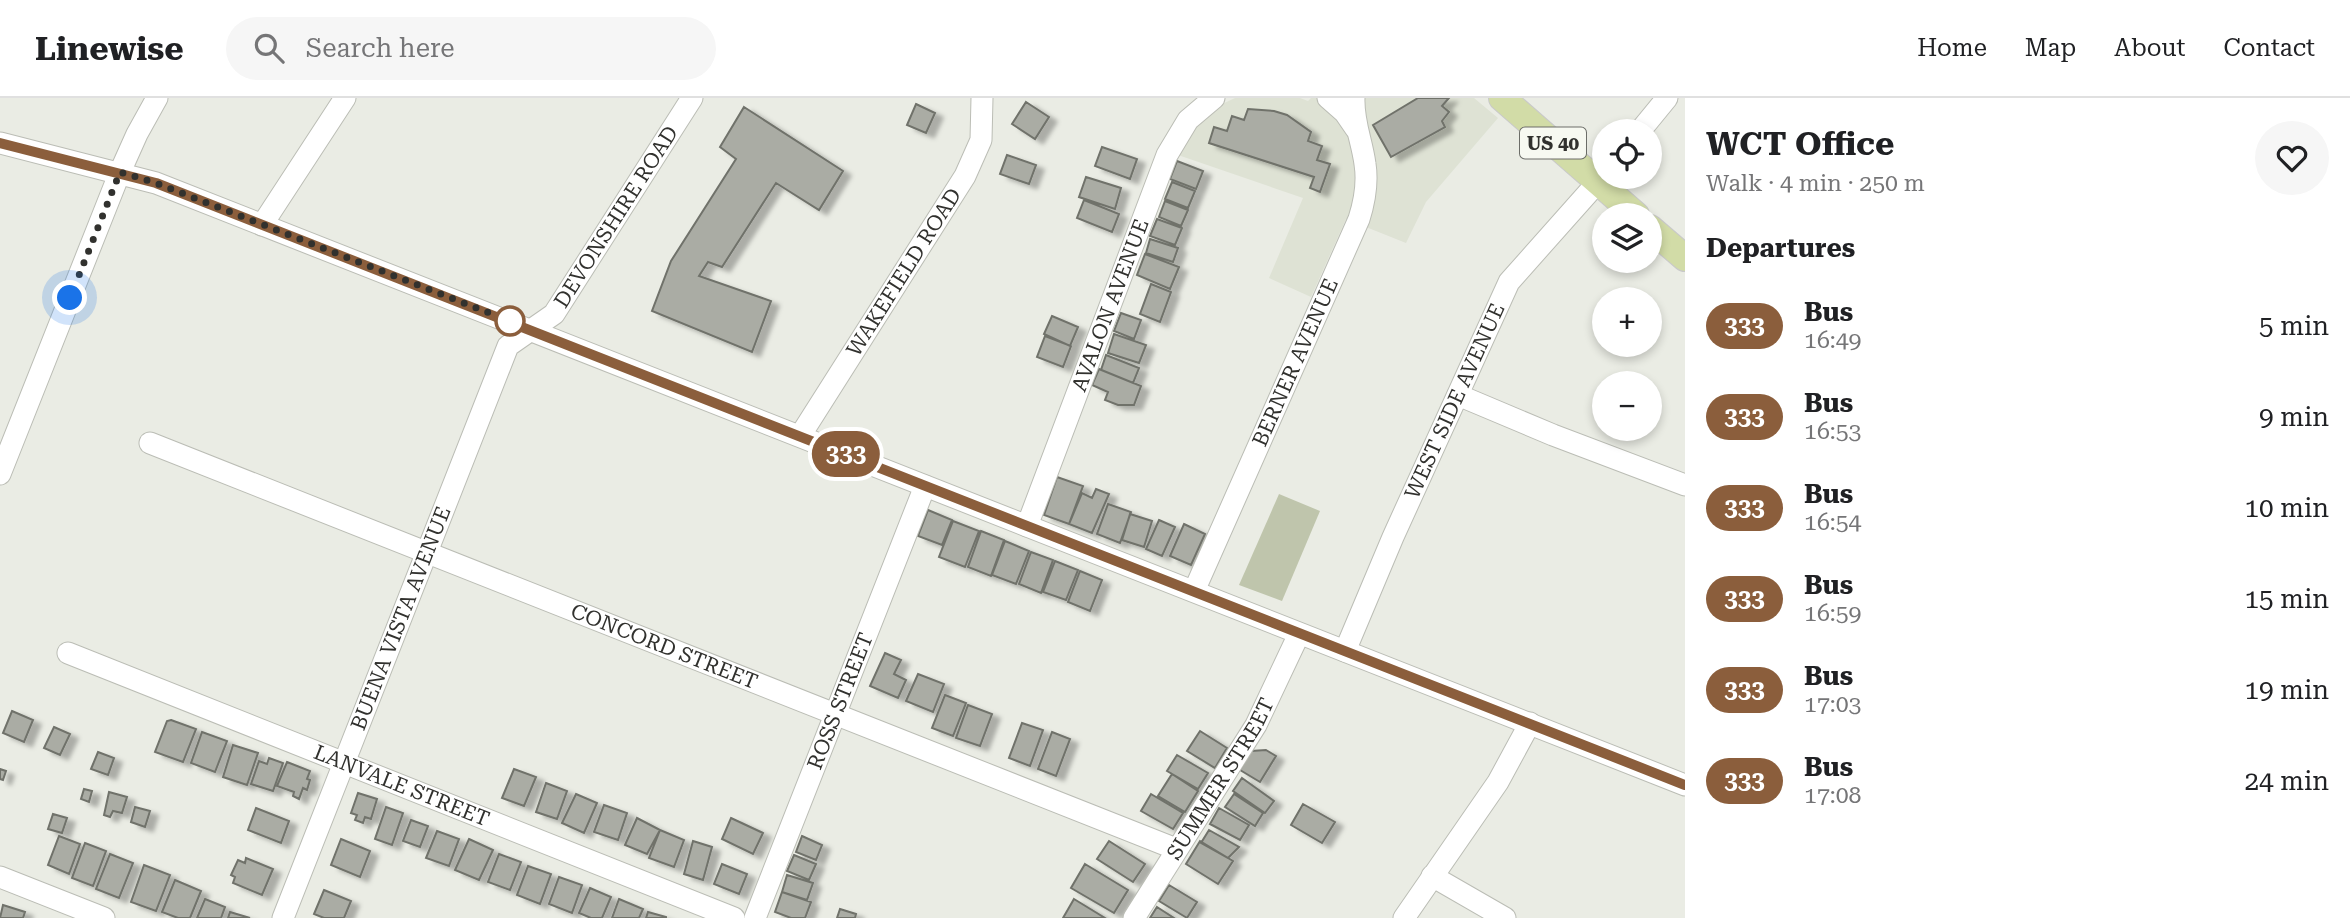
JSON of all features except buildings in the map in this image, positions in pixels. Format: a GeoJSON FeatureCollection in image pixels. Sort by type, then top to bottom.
{"type":"FeatureCollection","features":[{"type":"Feature","properties":{"kind":"main road","name":"US 40"},"geometry":{"type":"LineString","coordinates":[[1502,98],[1592,170]]}},
{"type":"Feature","properties":{"kind":"main road","name":"US 40"},"geometry":{"type":"LineString","coordinates":[[1612,189],[1625,203]]}},
{"type":"Feature","properties":{"kind":"main road"},"geometry":{"type":"LineString","coordinates":[[1662,238],[1685,258]]}},
{"type":"Feature","properties":{"kind":"street"},"geometry":{"type":"LineString","coordinates":[[0,474],[120,172],[157,98]]}},
{"type":"Feature","properties":{"kind":"street"},"geometry":{"type":"LineString","coordinates":[[262,225],[345,98]]}},
{"type":"Feature","properties":{"kind":"street","name":"DEVONSHIRE ROAD"},"geometry":{"type":"LineString","coordinates":[[532,329],[554,314],[692,98]]}},
{"type":"Feature","properties":{"kind":"street","name":"WAKEFIELD ROAD"},"geometry":{"type":"LineString","coordinates":[[800,436],[965,176],[981,140],[982,98]]}},
{"type":"Feature","properties":{"kind":"street","name":"AVALON AVENUE"},"geometry":{"type":"LineString","coordinates":[[1027,526],[1167,155],[1188,120],[1214,98]]}},
{"type":"Feature","properties":{"kind":"street","name":"BERNER AVENUE"},"geometry":{"type":"LineString","coordinates":[[1328,98],[1345,113],[1356,129]]}},
{"type":"Feature","properties":{"kind":"street","name":"BERNER AVENUE"},"geometry":{"type":"LineString","coordinates":[[1194,591],[1360,219],[1367,183],[1356,129],[1354,98]]}},
{"type":"Feature","properties":{"kind":"street"},"geometry":{"type":"LineString","coordinates":[[1650,119],[1667,98]]}},
{"type":"Feature","properties":{"kind":"street"},"geometry":{"type":"LineString","coordinates":[[0,144],[156,183],[1685,785]]}},
{"type":"Feature","properties":{"kind":"street","name":"WEST SIDE AVENUE"},"geometry":{"type":"LineString","coordinates":[[1345,652],[1393,537],[1509,282],[1592,189]]}},
{"type":"Feature","properties":{"kind":"street","name":"BUENA VISTA AVENUE"},"geometry":{"type":"LineString","coordinates":[[283,918],[508,346],[532,329]]}},
{"type":"Feature","properties":{"kind":"street"},"geometry":{"type":"LineString","coordinates":[[1458,395],[1553,435],[1685,485]]}},
{"type":"Feature","properties":{"kind":"street","name":"CONCORD STREET"},"geometry":{"type":"LineString","coordinates":[[150,443],[1177,849]]}},
{"type":"Feature","properties":{"kind":"street","name":"ROSS STREET"},"geometry":{"type":"LineString","coordinates":[[755,918],[925,486]]}},
{"type":"Feature","properties":{"kind":"street","name":"SUMMER STREET"},"geometry":{"type":"LineString","coordinates":[[1134,918],[1256,725],[1299,634]]}},
{"type":"Feature","properties":{"kind":"street","name":"LANVALE STREET"},"geometry":{"type":"LineString","coordinates":[[68,653],[734,918]]}},
{"type":"Feature","properties":{"kind":"street"},"geometry":{"type":"LineString","coordinates":[[1404,918],[1499,782],[1530,723]]}},
{"type":"Feature","properties":{"kind":"street"},"geometry":{"type":"LineString","coordinates":[[1432,876],[1505,918]]}},
{"type":"Feature","properties":{"kind":"street"},"geometry":{"type":"LineString","coordinates":[[0,877],[104,918]]}},
{"type":"Feature","properties":{"kind":"shaded area"},"geometry":{"type":"Polygon","coordinates":[[[1235,98],[1300,98],[1308,101],[1311,98],[1474,98],[1498,118],[1426,202],[1406,243],[1346,219],[1311,297],[1269,278],[1303,198],[1178,155],[1192,128],[1218,106],[1235,98]]]}},
{"type":"Feature","properties":{"kind":"green space"},"geometry":{"type":"Polygon","coordinates":[[[1279,494],[1320,511],[1282,601],[1239,585],[1279,494]]]}},
{"type":"Feature","properties":{"kind":"bus line","name":"333"},"geometry":{"type":"LineString","coordinates":[[0,143],[156,183],[1685,785]]}},
{"type":"Feature","properties":{"kind":"route"},"geometry":{"type":"LineString","coordinates":[[70,298],[120,172],[156,183],[510,321]]}}]}
